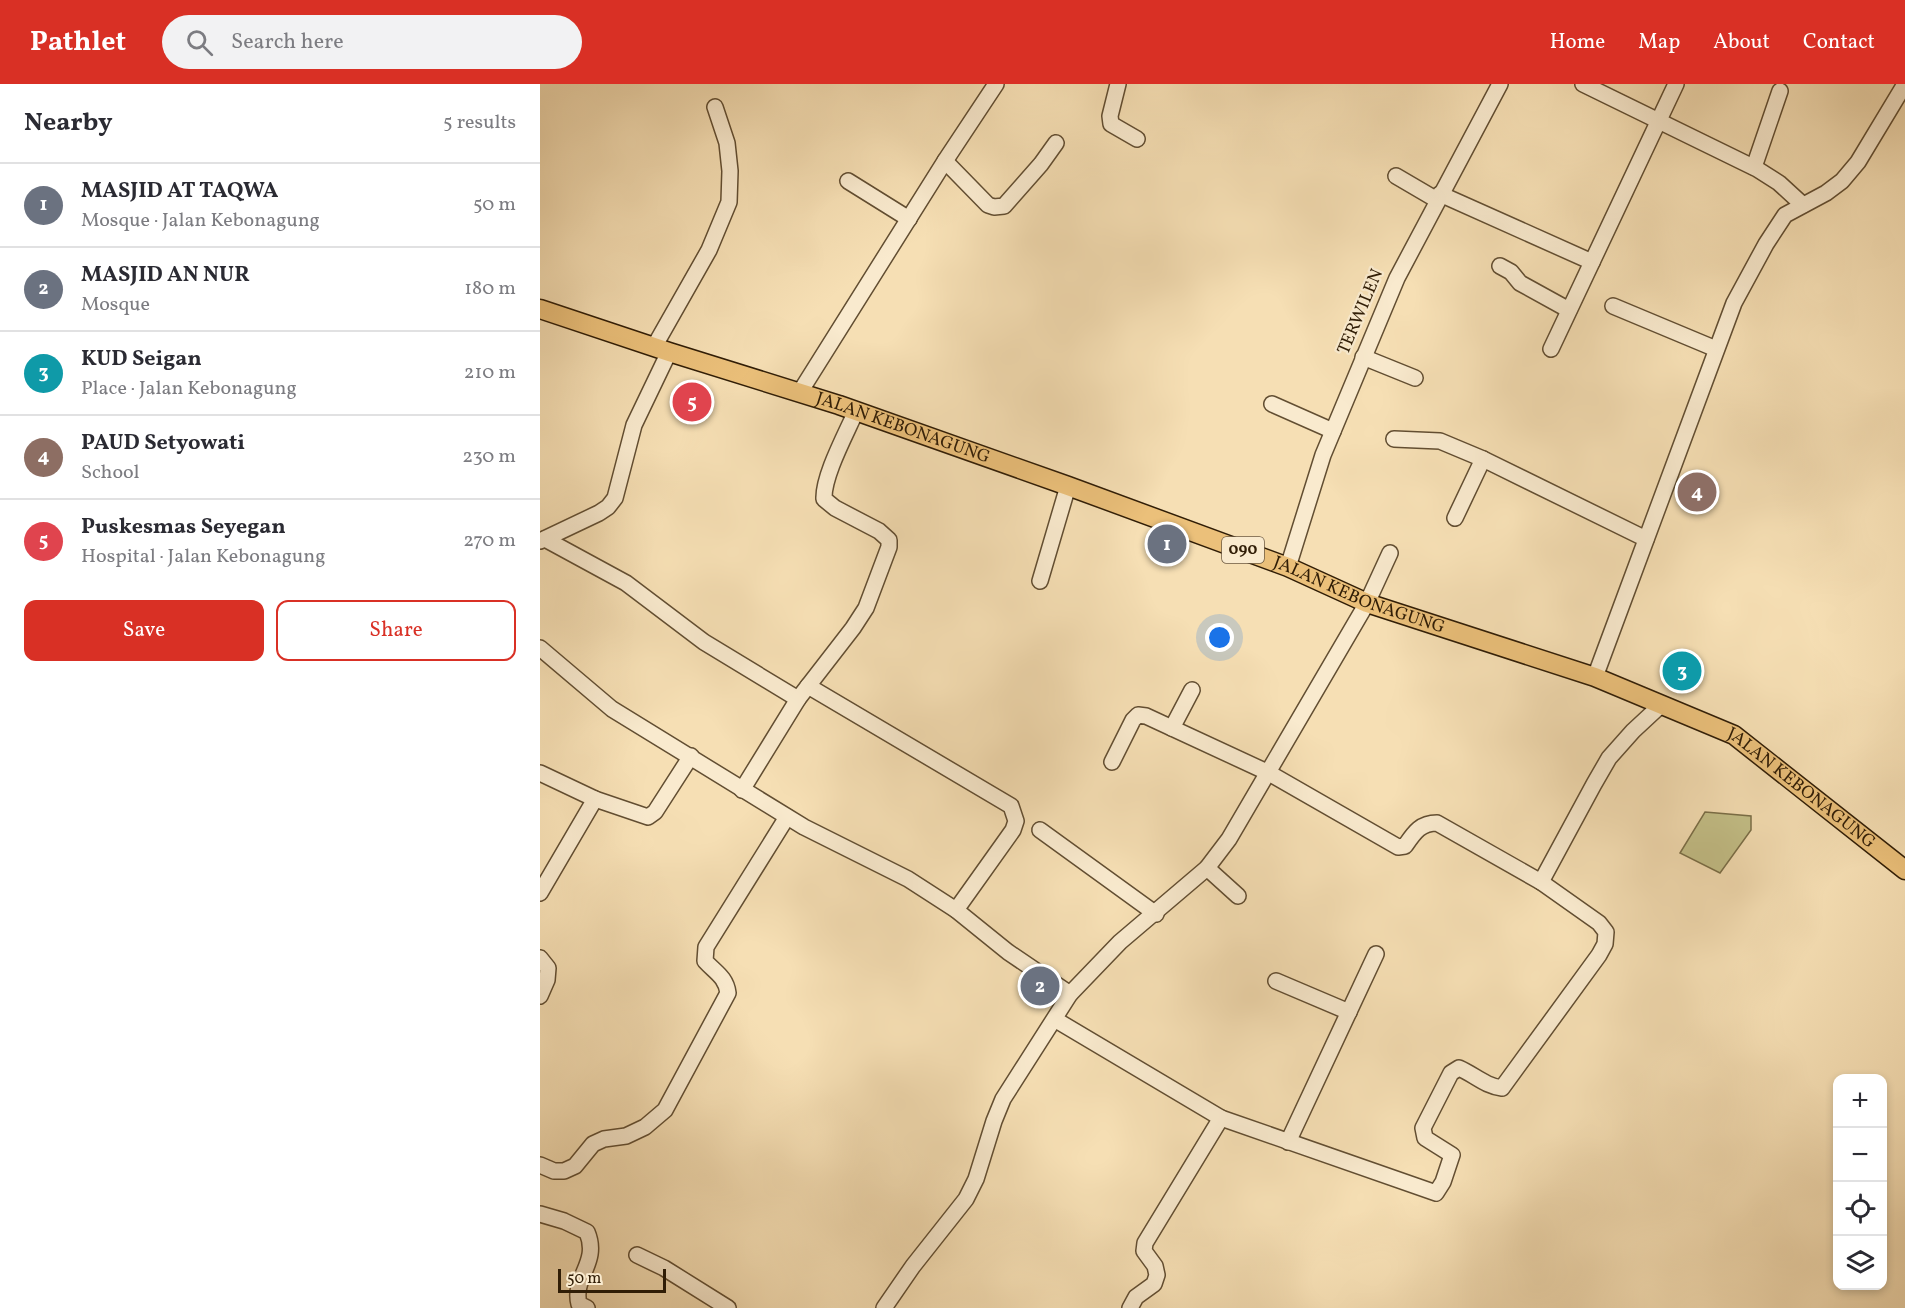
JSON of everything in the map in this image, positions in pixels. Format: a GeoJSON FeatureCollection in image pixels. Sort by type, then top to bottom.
{"type":"FeatureCollection","features":[{"type":"Feature","properties":{"kind":"main road","name":"JALAN KEBONAGUNG"},"geometry":{"type":"LineString","coordinates":[[540,309],[856,411],[1288,567],[1367,603],[1595,677],[1734,735],[1905,870]]}},
{"type":"Feature","properties":{"kind":"street"},"geometry":{"type":"LineString","coordinates":[[800,392],[996,84]]}},
{"type":"Feature","properties":{"kind":"street"},"geometry":{"type":"LineString","coordinates":[[1118,84],[1110,116],[1111,124],[1137,139]]}},
{"type":"Feature","properties":{"kind":"street","name":"TERWILEN"},"geometry":{"type":"LineString","coordinates":[[1288,567],[1323,454],[1397,278],[1500,84]]}},
{"type":"Feature","properties":{"kind":"street"},"geometry":{"type":"LineString","coordinates":[[1582,84],[1754,167],[1779,183],[1803,205]]}},
{"type":"Feature","properties":{"kind":"street"},"geometry":{"type":"LineString","coordinates":[[1551,349],[1676,84]]}},
{"type":"Feature","properties":{"kind":"street"},"geometry":{"type":"LineString","coordinates":[[1595,677],[1734,303],[1766,244],[1785,215],[1826,193],[1842,181],[1858,162],[1905,84]]}},
{"type":"Feature","properties":{"kind":"street"},"geometry":{"type":"LineString","coordinates":[[1754,167],[1780,91]]}},
{"type":"Feature","properties":{"kind":"street"},"geometry":{"type":"LineString","coordinates":[[543,540],[599,513],[615,498],[634,425],[662,350],[729,202],[730,171],[727,143],[715,107]]}},
{"type":"Feature","properties":{"kind":"street"},"geometry":{"type":"LineString","coordinates":[[945,161],[988,205],[1004,206],[1056,143]]}},
{"type":"Feature","properties":{"kind":"street"},"geometry":{"type":"LineString","coordinates":[[1396,176],[1439,197],[1592,262]]}},
{"type":"Feature","properties":{"kind":"street"},"geometry":{"type":"LineString","coordinates":[[848,181],[909,219]]}},
{"type":"Feature","properties":{"kind":"street"},"geometry":{"type":"LineString","coordinates":[[1500,266],[1511,272],[1520,283],[1569,310]]}},
{"type":"Feature","properties":{"kind":"street"},"geometry":{"type":"LineString","coordinates":[[1614,306],[1716,349]]}},
{"type":"Feature","properties":{"kind":"street"},"geometry":{"type":"LineString","coordinates":[[1363,357],[1415,378]]}},
{"type":"Feature","properties":{"kind":"street"},"geometry":{"type":"LineString","coordinates":[[1272,404],[1333,431]]}},
{"type":"Feature","properties":{"kind":"street"},"geometry":{"type":"LineString","coordinates":[[742,789],[798,699],[866,608],[889,547],[888,540],[879,531],[835,508],[824,499],[825,486],[833,463],[856,411]]}},
{"type":"Feature","properties":{"kind":"street"},"geometry":{"type":"LineString","coordinates":[[1394,438],[1440,441],[1483,459],[1646,539]]}},
{"type":"Feature","properties":{"kind":"street"},"geometry":{"type":"LineString","coordinates":[[1455,518],[1483,459]]}},
{"type":"Feature","properties":{"kind":"street"},"geometry":{"type":"LineString","coordinates":[[1040,581],[1068,486]]}},
{"type":"Feature","properties":{"kind":"street"},"geometry":{"type":"LineString","coordinates":[[543,540],[626,583],[704,642],[798,699]]}},
{"type":"Feature","properties":{"kind":"street"},"geometry":{"type":"LineString","coordinates":[[884,1308],[913,1266],[966,1199],[976,1179],[994,1121],[1004,1099],[1056,1020],[1070,994],[1120,942],[1156,914],[1207,868],[1229,839],[1367,603],[1390,553]]}},
{"type":"Feature","properties":{"kind":"street"},"geometry":{"type":"LineString","coordinates":[[540,648],[612,709],[819,836],[885,867],[956,910],[1008,952],[1070,994]]}},
{"type":"Feature","properties":{"kind":"street"},"geometry":{"type":"LineString","coordinates":[[808,686],[1011,806],[1016,822],[1013,830],[956,910]]}},
{"type":"Feature","properties":{"kind":"street"},"geometry":{"type":"LineString","coordinates":[[1172,728],[1192,690]]}},
{"type":"Feature","properties":{"kind":"street"},"geometry":{"type":"LineString","coordinates":[[1541,882],[1593,784],[1609,759],[1633,731],[1661,705]]}},
{"type":"Feature","properties":{"kind":"street"},"geometry":{"type":"LineString","coordinates":[[1056,1020],[1221,1118],[1437,1193],[1450,1165],[1452,1155],[1425,1138],[1423,1128],[1451,1073],[1459,1068],[1477,1080],[1502,1088],[1605,944],[1606,932],[1599,923],[1541,882],[1437,823],[1427,823],[1420,827],[1404,847],[1398,847],[1269,773],[1146,716],[1138,715],[1133,720],[1112,762]]}},
{"type":"Feature","properties":{"kind":"street"},"geometry":{"type":"LineString","coordinates":[[540,773],[595,799],[648,817],[655,812],[691,756]]}},
{"type":"Feature","properties":{"kind":"street"},"geometry":{"type":"LineString","coordinates":[[540,893],[595,799]]}},
{"type":"Feature","properties":{"kind":"street"},"geometry":{"type":"LineString","coordinates":[[540,1165],[554,1171],[564,1171],[575,1166],[593,1144],[604,1139],[626,1136],[645,1127],[665,1110],[728,993],[727,984],[720,974],[712,970],[705,961],[706,948],[787,817]]}},
{"type":"Feature","properties":{"kind":"street"},"geometry":{"type":"LineString","coordinates":[[1040,830],[1156,914]]}},
{"type":"Feature","properties":{"kind":"street"},"geometry":{"type":"LineString","coordinates":[[1207,868],[1238,896]]}},
{"type":"Feature","properties":{"kind":"street"},"geometry":{"type":"LineString","coordinates":[[1288,1142],[1376,954]]}},
{"type":"Feature","properties":{"kind":"street"},"geometry":{"type":"LineString","coordinates":[[540,958],[548,968],[547,980],[540,996]]}},
{"type":"Feature","properties":{"kind":"street"},"geometry":{"type":"LineString","coordinates":[[1276,981],[1349,1012]]}},
{"type":"Feature","properties":{"kind":"street"},"geometry":{"type":"LineString","coordinates":[[1130,1308],[1136,1297],[1154,1284],[1155,1266],[1144,1251],[1145,1243],[1221,1118]]}},
{"type":"Feature","properties":{"kind":"street"},"geometry":{"type":"LineString","coordinates":[[540,1214],[564,1221],[587,1232],[592,1243],[591,1255],[577,1296],[579,1304],[587,1308]]}},
{"type":"Feature","properties":{"kind":"street"},"geometry":{"type":"LineString","coordinates":[[637,1255],[664,1268],[728,1308]]}},
{"type":"Feature","properties":{"kind":"shaded area"},"geometry":{"type":"Polygon","coordinates":[[[1705,812],[1751,816],[1751,830],[1720,873],[1680,853],[1705,812]]]}},
{"type":"Feature","properties":{"kind":"place","name":"Puskesmas Seyegan"},"geometry":{"type":"Point","coordinates":[692,402]}},
{"type":"Feature","properties":{"kind":"place","name":"PAUD Setyowati"},"geometry":{"type":"Point","coordinates":[1697,492]}},
{"type":"Feature","properties":{"kind":"place","name":"MASJID AT TAQWA"},"geometry":{"type":"Point","coordinates":[1167,544]}},
{"type":"Feature","properties":{"kind":"place","name":"KUD Seigan"},"geometry":{"type":"Point","coordinates":[1682,671]}},
{"type":"Feature","properties":{"kind":"place","name":"MASJID AN NUR"},"geometry":{"type":"Point","coordinates":[1040,986]}}]}
